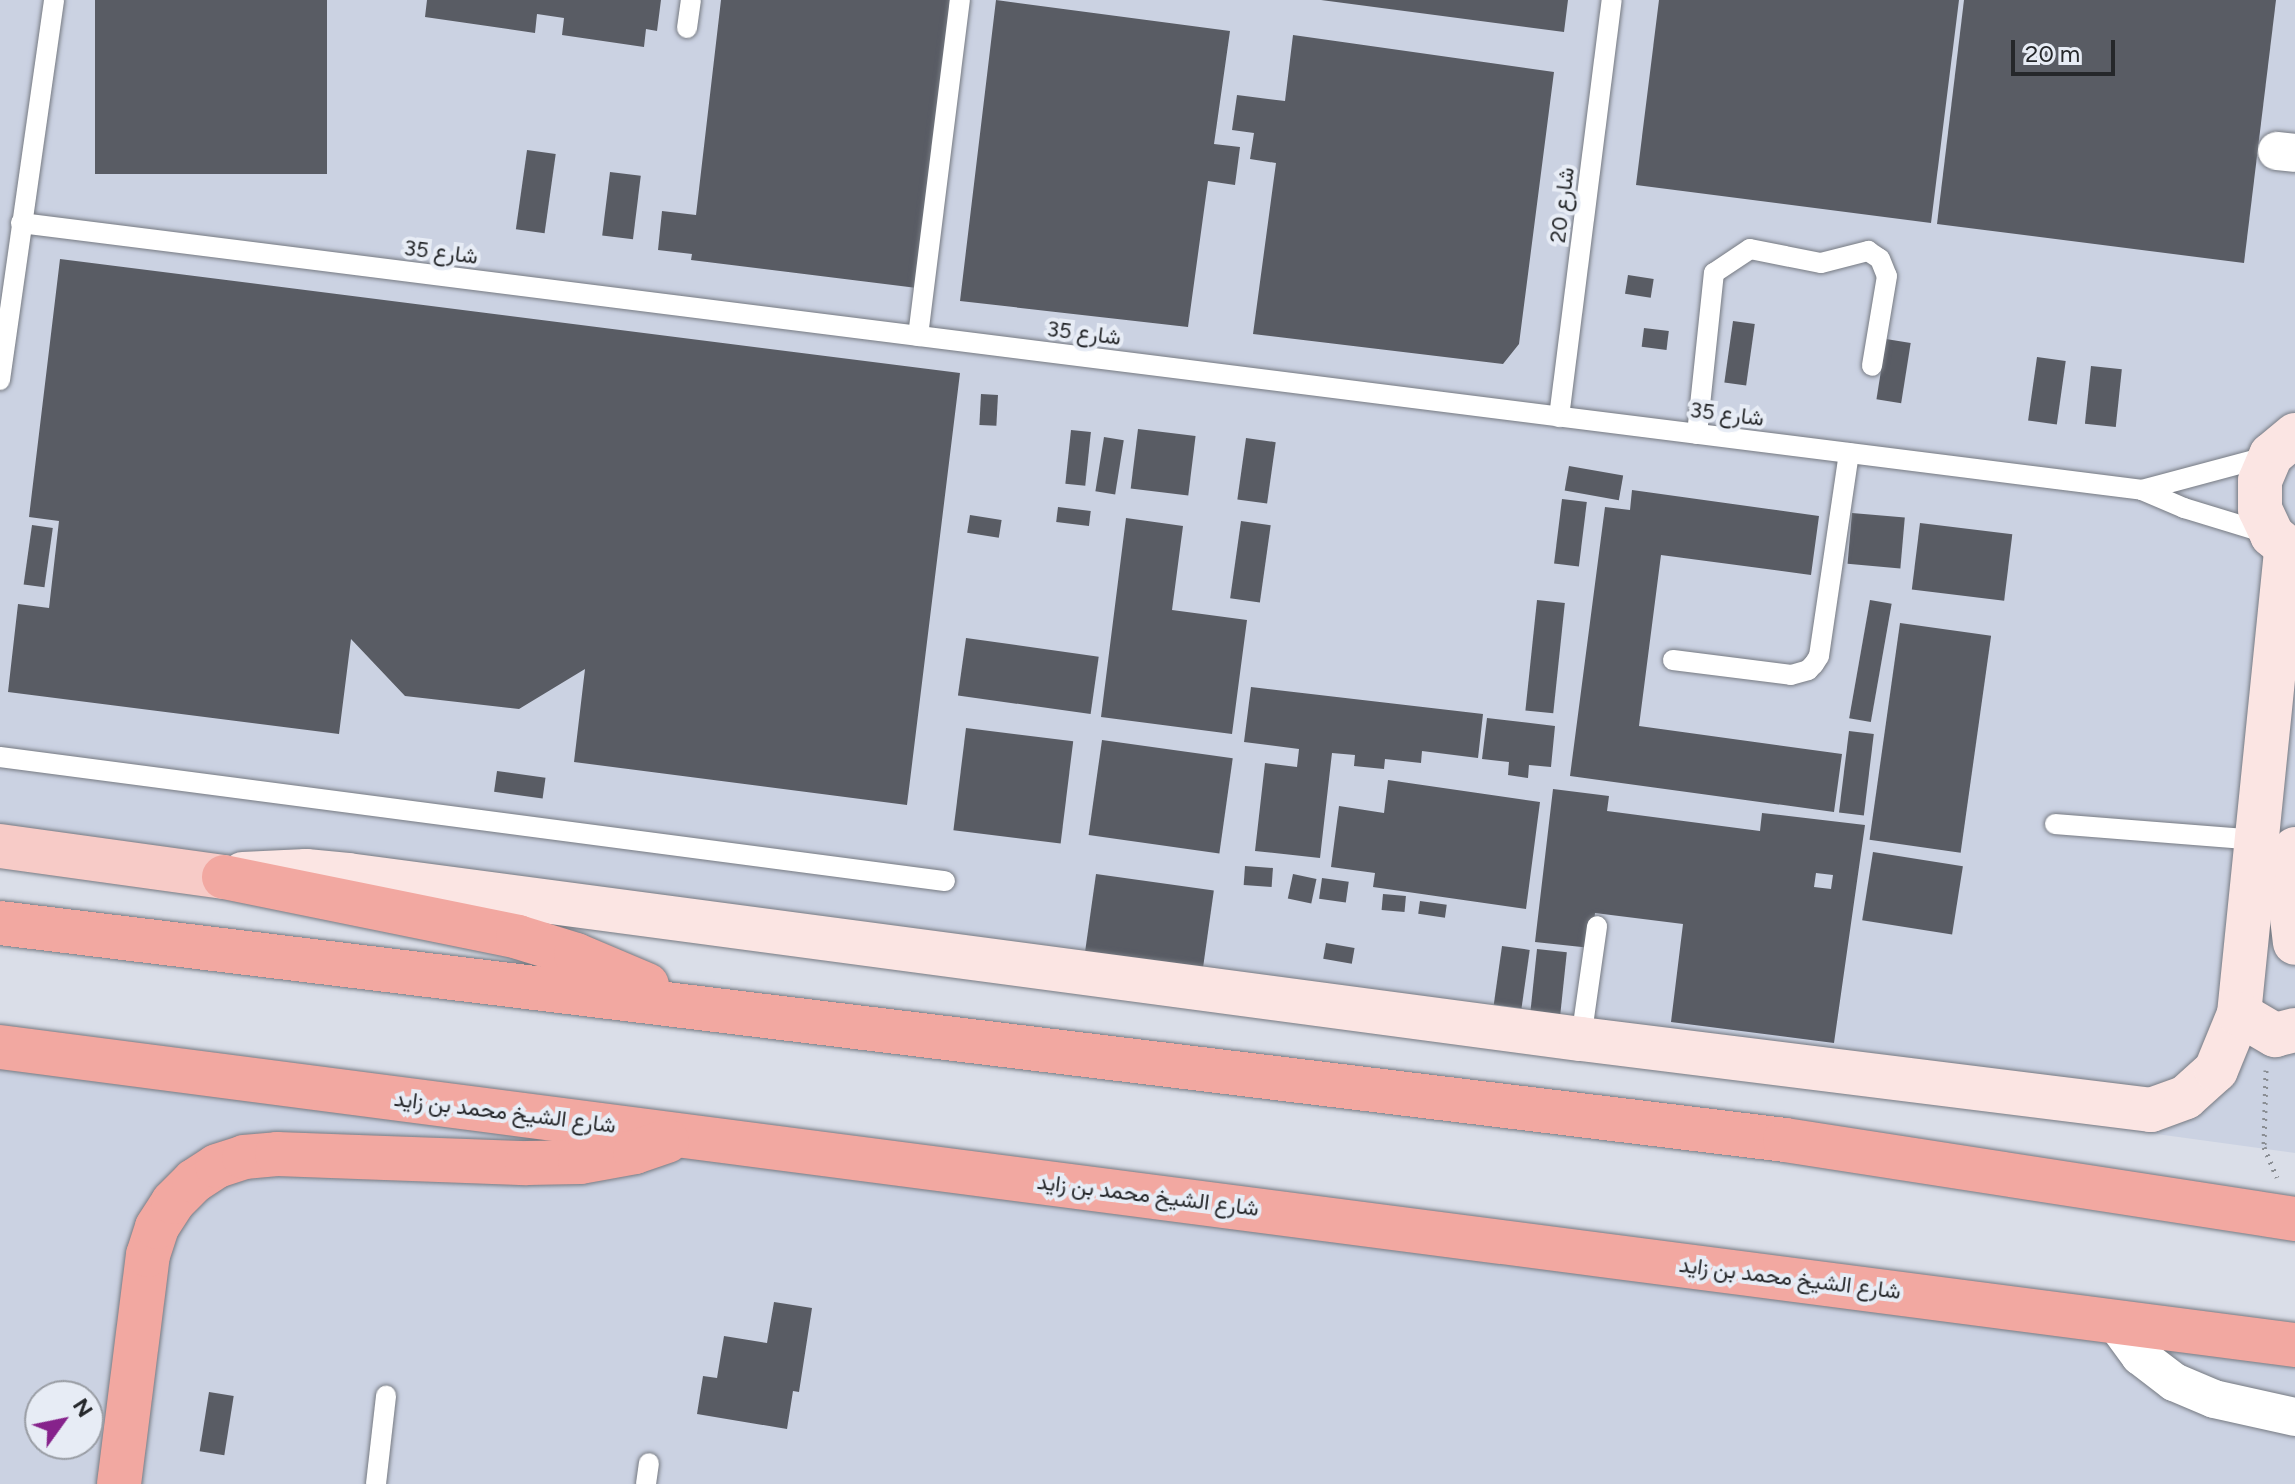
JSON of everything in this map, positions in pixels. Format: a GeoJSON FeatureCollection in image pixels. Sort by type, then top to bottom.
{"type":"FeatureCollection","features":[{"type":"Feature","properties":{"kind":"highway"},"geometry":{"type":"LineString","coordinates":[[224,877],[518,937],[576,955],[689,1005]]}},
{"type":"Feature","properties":{"kind":"highway"},"geometry":{"type":"LineString","coordinates":[[0,923],[1785,1140],[2295,1219]]}},
{"type":"Feature","properties":{"kind":"highway","name":"شارع الشيخ محمد بن زايد"},"geometry":{"type":"LineString","coordinates":[[0,1047],[2295,1345]]}},
{"type":"Feature","properties":{"kind":"highway"},"geometry":{"type":"LineString","coordinates":[[119,1484],[148,1255],[157,1227],[173,1202],[194,1181],[217,1166],[244,1157],[277,1154],[580,1162],[635,1152],[685,1135]]}},
{"type":"Feature","properties":{"kind":"main road"},"geometry":{"type":"LineString","coordinates":[[0,846],[224,877]]}},
{"type":"Feature","properties":{"kind":"street"},"geometry":{"type":"LineString","coordinates":[[224,877],[277,871],[348,875],[1581,1039],[2151,1110],[2186,1097],[2216,1070],[2239,1014],[2276,845],[2284,546],[2260,509],[2260,481],[2287,437]]}},
{"type":"Feature","properties":{"kind":"street"},"geometry":{"type":"LineString","coordinates":[[2276,845],[2290,901],[2295,943]]}},
{"type":"Feature","properties":{"kind":"street"},"geometry":{"type":"LineString","coordinates":[[2239,1014],[2275,1035],[2295,1030]]}},
{"type":"Feature","properties":{"kind":"street"},"geometry":{"type":"LineString","coordinates":[[2113,1319],[2140,1356],[2174,1382],[2214,1399],[2295,1417]]}},
{"type":"Feature","properties":{"kind":"lane"},"geometry":{"type":"LineString","coordinates":[[0,380],[54,0]]}},
{"type":"Feature","properties":{"kind":"lane"},"geometry":{"type":"LineString","coordinates":[[687,28],[691,0]]}},
{"type":"Feature","properties":{"kind":"lane"},"geometry":{"type":"LineString","coordinates":[[918,336],[960,0]]}},
{"type":"Feature","properties":{"kind":"lane","name":"شارع 20"},"geometry":{"type":"LineString","coordinates":[[1559,417],[1612,0]]}},
{"type":"Feature","properties":{"kind":"lane","name":"شارع 35"},"geometry":{"type":"LineString","coordinates":[[21,223],[2142,490],[2284,546]]}},
{"type":"Feature","properties":{"kind":"lane"},"geometry":{"type":"LineString","coordinates":[[1697,434],[1714,273],[1750,249],[1821,263],[1868,251],[1880,259],[1887,276],[1872,366]]}},
{"type":"Feature","properties":{"kind":"lane","name":"شارع 35"},"geometry":{"type":"LineString","coordinates":[[2142,490],[2287,437]]}},
{"type":"Feature","properties":{"kind":"lane"},"geometry":{"type":"LineString","coordinates":[[1673,660],[1791,675],[1808,670],[1814,664],[1819,656],[1849,453]]}},
{"type":"Feature","properties":{"kind":"lane"},"geometry":{"type":"LineString","coordinates":[[0,757],[945,881]]}},
{"type":"Feature","properties":{"kind":"lane"},"geometry":{"type":"LineString","coordinates":[[2055,824],[2276,845]]}},
{"type":"Feature","properties":{"kind":"lane"},"geometry":{"type":"LineString","coordinates":[[1581,1039],[1597,926]]}},
{"type":"Feature","properties":{"kind":"lane"},"geometry":{"type":"LineString","coordinates":[[376,1484],[386,1396]]}},
{"type":"Feature","properties":{"kind":"path"},"geometry":{"type":"LineString","coordinates":[[2264,1147],[2266,1063]]}},
{"type":"Feature","properties":{"kind":"shaded area"},"geometry":{"type":"Polygon","coordinates":[[[0,0],[2295,0],[2295,1153],[0,838],[0,0]]]}},
{"type":"Feature","properties":{"kind":"shaded area"},"geometry":{"type":"Polygon","coordinates":[[[0,1066],[2295,1355],[2295,1484],[0,1484],[0,1066]]]}},
{"type":"Feature","properties":{"kind":"building"},"geometry":{"type":"Polygon","coordinates":[[[95,0],[327,0],[327,174],[95,174],[95,0]]]}},
{"type":"Feature","properties":{"kind":"building"},"geometry":{"type":"Polygon","coordinates":[[[427,0],[661,0],[657,31],[646,29],[644,47],[562,35],[564,18],[537,14],[535,33],[425,17],[427,0]]]}},
{"type":"Feature","properties":{"kind":"building"},"geometry":{"type":"Polygon","coordinates":[[[721,0],[951,0],[917,288],[691,260],[692,254],[658,250],[662,211],[696,215],[721,0]]]}},
{"type":"Feature","properties":{"kind":"building"},"geometry":{"type":"Polygon","coordinates":[[[996,0],[1230,31],[1214,144],[1240,147],[1235,185],[1208,181],[1188,327],[960,301],[996,0]]]}},
{"type":"Feature","properties":{"kind":"building"},"geometry":{"type":"Polygon","coordinates":[[[1321,0],[1568,0],[1564,32],[1321,0]]]}},
{"type":"Feature","properties":{"kind":"building"},"geometry":{"type":"Polygon","coordinates":[[[1659,0],[1959,0],[1931,223],[1636,185],[1659,0]]]}},
{"type":"Feature","properties":{"kind":"building"},"geometry":{"type":"Polygon","coordinates":[[[1964,0],[2276,0],[2244,263],[1937,224],[1964,0]]]}},
{"type":"Feature","properties":{"kind":"building"},"geometry":{"type":"Polygon","coordinates":[[[1293,35],[1554,72],[1519,344],[1503,364],[1253,334],[1276,163],[1250,159],[1254,133],[1232,130],[1237,95],[1285,101],[1293,35]]]}},
{"type":"Feature","properties":{"kind":"building"},"geometry":{"type":"Polygon","coordinates":[[[527,150],[556,154],[545,233],[516,229],[527,150]]]}},
{"type":"Feature","properties":{"kind":"building"},"geometry":{"type":"Polygon","coordinates":[[[610,172],[641,176],[633,239],[602,236],[610,172]]]}},
{"type":"Feature","properties":{"kind":"building"},"geometry":{"type":"Polygon","coordinates":[[[60,259],[960,373],[907,805],[574,762],[585,669],[519,709],[405,696],[351,639],[339,734],[8,692],[18,604],[49,608],[59,521],[29,517],[60,259]]]}},
{"type":"Feature","properties":{"kind":"building"},"geometry":{"type":"Polygon","coordinates":[[[1628,275],[1654,279],[1651,298],[1625,294],[1628,275]]]}},
{"type":"Feature","properties":{"kind":"building"},"geometry":{"type":"Polygon","coordinates":[[[1733,321],[1755,324],[1746,385],[1724,382],[1733,321]]]}},
{"type":"Feature","properties":{"kind":"building"},"geometry":{"type":"Polygon","coordinates":[[[1644,328],[1669,331],[1666,350],[1642,347],[1644,328]]]}},
{"type":"Feature","properties":{"kind":"building"},"geometry":{"type":"Polygon","coordinates":[[[1886,339],[1911,343],[1901,403],[1876,399],[1886,339]]]}},
{"type":"Feature","properties":{"kind":"building"},"geometry":{"type":"Polygon","coordinates":[[[2037,357],[2066,361],[2057,424],[2028,420],[2037,357]]]}},
{"type":"Feature","properties":{"kind":"building"},"geometry":{"type":"Polygon","coordinates":[[[2091,366],[2122,369],[2116,427],[2085,424],[2091,366]]]}},
{"type":"Feature","properties":{"kind":"building"},"geometry":{"type":"Polygon","coordinates":[[[981,394],[998,395],[996,426],[979,425],[981,394]]]}},
{"type":"Feature","properties":{"kind":"building"},"geometry":{"type":"Polygon","coordinates":[[[1138,429],[1196,436],[1188,496],[1131,489],[1138,429]]]}},
{"type":"Feature","properties":{"kind":"building"},"geometry":{"type":"Polygon","coordinates":[[[1071,430],[1091,432],[1085,486],[1065,484],[1071,430]]]}},
{"type":"Feature","properties":{"kind":"building"},"geometry":{"type":"Polygon","coordinates":[[[1104,437],[1124,440],[1115,494],[1095,491],[1104,437]]]}},
{"type":"Feature","properties":{"kind":"building"},"geometry":{"type":"Polygon","coordinates":[[[1246,438],[1276,442],[1267,504],[1237,499],[1246,438]]]}},
{"type":"Feature","properties":{"kind":"building"},"geometry":{"type":"Polygon","coordinates":[[[1569,466],[1623,476],[1619,500],[1565,491],[1569,466]]]}},
{"type":"Feature","properties":{"kind":"building"},"geometry":{"type":"Polygon","coordinates":[[[1632,490],[1819,516],[1811,575],[1661,555],[1639,726],[1842,754],[1834,812],[1570,776],[1605,507],[1630,510],[1632,490]]]}},
{"type":"Feature","properties":{"kind":"building"},"geometry":{"type":"Polygon","coordinates":[[[1562,499],[1587,502],[1579,567],[1554,564],[1562,499]]]}},
{"type":"Feature","properties":{"kind":"building"},"geometry":{"type":"Polygon","coordinates":[[[1058,507],[1091,511],[1089,526],[1056,522],[1058,507]]]}},
{"type":"Feature","properties":{"kind":"building"},"geometry":{"type":"Polygon","coordinates":[[[1852,513],[1905,518],[1900,568],[1848,564],[1852,513]]]}},
{"type":"Feature","properties":{"kind":"building"},"geometry":{"type":"Polygon","coordinates":[[[970,515],[1002,520],[999,538],[967,533],[970,515]]]}},
{"type":"Feature","properties":{"kind":"building"},"geometry":{"type":"Polygon","coordinates":[[[1126,518],[1183,526],[1172,610],[1247,620],[1232,734],[1101,717],[1126,518]]]}},
{"type":"Feature","properties":{"kind":"building"},"geometry":{"type":"Polygon","coordinates":[[[1241,521],[1271,525],[1260,602],[1230,598],[1241,521]]]}},
{"type":"Feature","properties":{"kind":"building"},"geometry":{"type":"Polygon","coordinates":[[[1920,523],[2012,534],[2004,601],[1912,590],[1920,523]]]}},
{"type":"Feature","properties":{"kind":"building"},"geometry":{"type":"Polygon","coordinates":[[[32,525],[53,528],[44,587],[24,584],[32,525]]]}},
{"type":"Feature","properties":{"kind":"building"},"geometry":{"type":"Polygon","coordinates":[[[1537,600],[1565,603],[1553,713],[1525,710],[1537,600]]]}},
{"type":"Feature","properties":{"kind":"building"},"geometry":{"type":"Polygon","coordinates":[[[1870,600],[1892,604],[1871,722],[1849,718],[1870,600]]]}},
{"type":"Feature","properties":{"kind":"building"},"geometry":{"type":"Polygon","coordinates":[[[1900,623],[1991,636],[1961,853],[1870,840],[1900,623]]]}},
{"type":"Feature","properties":{"kind":"building"},"geometry":{"type":"Polygon","coordinates":[[[966,638],[1099,657],[1091,714],[958,695],[966,638]]]}},
{"type":"Feature","properties":{"kind":"building"},"geometry":{"type":"Polygon","coordinates":[[[1251,687],[1483,714],[1478,758],[1422,751],[1421,763],[1385,759],[1384,769],[1354,766],[1355,755],[1332,753],[1320,858],[1255,851],[1265,763],[1297,767],[1299,749],[1244,742],[1251,687]]]}},
{"type":"Feature","properties":{"kind":"building"},"geometry":{"type":"Polygon","coordinates":[[[1487,718],[1555,726],[1551,767],[1529,765],[1528,778],[1508,775],[1509,762],[1482,759],[1487,718]]]}},
{"type":"Feature","properties":{"kind":"building"},"geometry":{"type":"Polygon","coordinates":[[[966,728],[1073,741],[1061,843],[953,830],[966,728]]]}},
{"type":"Feature","properties":{"kind":"building"},"geometry":{"type":"Polygon","coordinates":[[[1849,731],[1874,734],[1864,815],[1839,812],[1849,731]]]}},
{"type":"Feature","properties":{"kind":"building"},"geometry":{"type":"Polygon","coordinates":[[[1102,740],[1233,758],[1219,853],[1089,835],[1102,740]]]}},
{"type":"Feature","properties":{"kind":"building"},"geometry":{"type":"Polygon","coordinates":[[[497,771],[546,778],[543,799],[494,792],[497,771]]]}},
{"type":"Feature","properties":{"kind":"building"},"geometry":{"type":"Polygon","coordinates":[[[1388,780],[1540,802],[1526,909],[1373,887],[1375,873],[1331,867],[1339,806],[1384,813],[1388,780]]]}},
{"type":"Feature","properties":{"kind":"building"},"geometry":{"type":"Polygon","coordinates":[[[1553,789],[1609,796],[1607,811],[1760,831],[1762,813],[1865,825],[1834,1043],[1671,1022],[1683,924],[1595,913],[1591,948],[1535,942],[1553,789]],[[1816,873],[1814,887],[1831,889],[1833,875],[1816,873]]]}},
{"type":"Feature","properties":{"kind":"building"},"geometry":{"type":"Polygon","coordinates":[[[1873,852],[1963,866],[1952,934],[1862,920],[1873,852]]]}},
{"type":"Feature","properties":{"kind":"building"},"geometry":{"type":"Polygon","coordinates":[[[1245,866],[1273,868],[1272,887],[1244,885],[1245,866]]]}},
{"type":"Feature","properties":{"kind":"building"},"geometry":{"type":"Polygon","coordinates":[[[1096,874],[1214,891],[1202,976],[1084,959],[1096,874]]]}},
{"type":"Feature","properties":{"kind":"building"},"geometry":{"type":"Polygon","coordinates":[[[1293,874],[1316,879],[1311,903],[1288,898],[1293,874]]]}},
{"type":"Feature","properties":{"kind":"building"},"geometry":{"type":"Polygon","coordinates":[[[1322,878],[1349,882],[1346,903],[1319,899],[1322,878]]]}},
{"type":"Feature","properties":{"kind":"building"},"geometry":{"type":"Polygon","coordinates":[[[1383,894],[1406,896],[1405,912],[1382,910],[1383,894]]]}},
{"type":"Feature","properties":{"kind":"building"},"geometry":{"type":"Polygon","coordinates":[[[1420,901],[1447,905],[1445,918],[1418,914],[1420,901]]]}},
{"type":"Feature","properties":{"kind":"building"},"geometry":{"type":"Polygon","coordinates":[[[1326,943],[1355,948],[1352,964],[1323,959],[1326,943]]]}},
{"type":"Feature","properties":{"kind":"building"},"geometry":{"type":"Polygon","coordinates":[[[1502,946],[1530,950],[1522,1008],[1494,1004],[1502,946]]]}},
{"type":"Feature","properties":{"kind":"building"},"geometry":{"type":"Polygon","coordinates":[[[1537,949],[1567,952],[1560,1019],[1530,1016],[1537,949]]]}},
{"type":"Feature","properties":{"kind":"building"},"geometry":{"type":"Polygon","coordinates":[[[774,1302],[812,1308],[799,1392],[793,1391],[787,1429],[697,1414],[703,1376],[717,1378],[724,1336],[767,1343],[774,1302]]]}},
{"type":"Feature","properties":{"kind":"building"},"geometry":{"type":"Polygon","coordinates":[[[209,1392],[234,1396],[224,1455],[200,1451],[209,1392]]]}}]}
